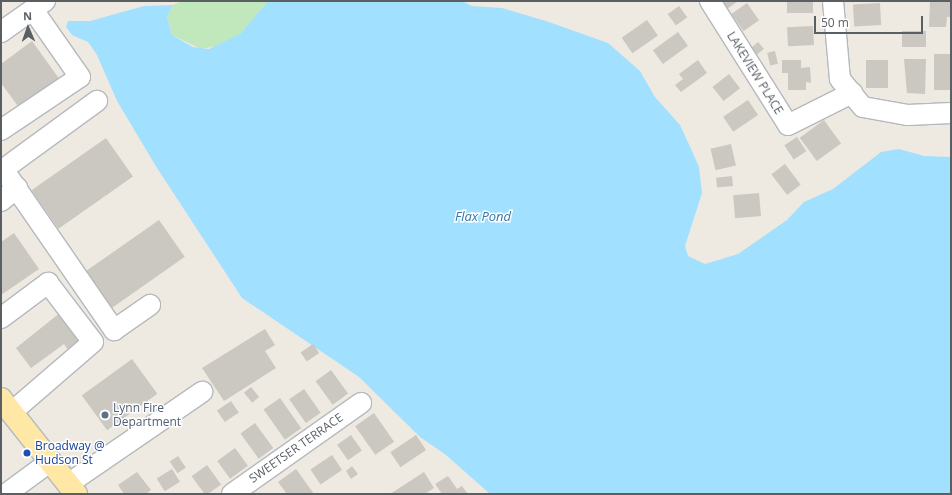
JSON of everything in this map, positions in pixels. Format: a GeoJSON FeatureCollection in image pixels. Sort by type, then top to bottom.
{"type":"FeatureCollection","features":[{"type":"Feature","properties":{"kind":"main road"},"geometry":{"type":"LineString","coordinates":[[6,405],[72,489]]}},
{"type":"Feature","properties":{"kind":"street","name":"LAKEVIEW PLACE"},"geometry":{"type":"LineString","coordinates":[[710,1],[788,125],[852,93]]}},
{"type":"Feature","properties":{"kind":"street"},"geometry":{"type":"LineString","coordinates":[[833,1],[840,79],[863,107],[908,115],[951,113]]}},
{"type":"Feature","properties":{"kind":"street"},"geometry":{"type":"LineString","coordinates":[[1,32],[39,5],[80,77],[1,130]]}},
{"type":"Feature","properties":{"kind":"street"},"geometry":{"type":"LineString","coordinates":[[97,101],[2,170],[17,188],[114,330],[150,305]]}},
{"type":"Feature","properties":{"kind":"street"},"geometry":{"type":"LineString","coordinates":[[1,200],[17,188]]}},
{"type":"Feature","properties":{"kind":"street"},"geometry":{"type":"LineString","coordinates":[[1,318],[48,283],[93,342],[6,405]]}},
{"type":"Feature","properties":{"kind":"street"},"geometry":{"type":"LineString","coordinates":[[72,489],[202,392]]}},
{"type":"Feature","properties":{"kind":"street","name":"SWEETSER TERRACE"},"geometry":{"type":"LineString","coordinates":[[232,494],[361,403]]}},
{"type":"Feature","properties":{"kind":"street"},"geometry":{"type":"LineString","coordinates":[[6,494],[51,461]]}},
{"type":"Feature","properties":{"kind":"green space"},"geometry":{"type":"Polygon","coordinates":[[[182,1],[268,1],[240,34],[218,46],[201,49],[172,35],[167,17],[173,5],[182,1]]]}},
{"type":"Feature","properties":{"kind":"water","name":"Flax Pond"},"geometry":{"type":"Polygon","coordinates":[[[268,1],[462,1],[472,6],[502,8],[549,22],[608,43],[640,71],[655,97],[680,125],[692,151],[699,167],[702,193],[685,246],[688,256],[705,264],[738,254],[787,220],[804,202],[833,189],[881,152],[899,149],[924,156],[951,157],[951,494],[490,494],[446,455],[420,437],[359,377],[242,298],[157,168],[117,101],[97,55],[88,42],[72,35],[66,27],[68,21],[90,21],[144,6],[173,5],[167,17],[172,35],[193,47],[209,49],[240,34],[268,1]]]}},
{"type":"Feature","properties":{"kind":"building"},"geometry":{"type":"Polygon","coordinates":[[[721,1],[738,1],[727,9],[721,1]]]}},
{"type":"Feature","properties":{"kind":"building"},"geometry":{"type":"Polygon","coordinates":[[[787,1],[813,1],[813,13],[787,13],[787,1]]]}},
{"type":"Feature","properties":{"kind":"building"},"geometry":{"type":"Polygon","coordinates":[[[930,1],[951,1],[951,17],[947,17],[946,27],[929,27],[930,1]]]}},
{"type":"Feature","properties":{"kind":"building"},"geometry":{"type":"Polygon","coordinates":[[[747,3],[759,20],[743,31],[731,14],[747,3]]]}},
{"type":"Feature","properties":{"kind":"building"},"geometry":{"type":"Polygon","coordinates":[[[880,3],[881,25],[854,26],[853,4],[880,3]]]}},
{"type":"Feature","properties":{"kind":"building"},"geometry":{"type":"Polygon","coordinates":[[[679,6],[687,17],[676,26],[668,14],[679,6]]]}},
{"type":"Feature","properties":{"kind":"building"},"geometry":{"type":"Polygon","coordinates":[[[647,20],[658,36],[633,53],[622,38],[647,20]]]}},
{"type":"Feature","properties":{"kind":"building"},"geometry":{"type":"Polygon","coordinates":[[[813,26],[814,45],[788,46],[787,27],[813,26]]]}},
{"type":"Feature","properties":{"kind":"building"},"geometry":{"type":"Polygon","coordinates":[[[902,31],[926,31],[926,47],[902,47],[902,31]]]}},
{"type":"Feature","properties":{"kind":"building"},"geometry":{"type":"Polygon","coordinates":[[[678,32],[688,46],[663,64],[653,50],[678,32]]]}},
{"type":"Feature","properties":{"kind":"building"},"geometry":{"type":"Polygon","coordinates":[[[32,41],[63,84],[23,113],[1,83],[1,64],[32,41]]]}},
{"type":"Feature","properties":{"kind":"building"},"geometry":{"type":"Polygon","coordinates":[[[758,42],[764,49],[753,58],[747,51],[758,42]]]}},
{"type":"Feature","properties":{"kind":"building"},"geometry":{"type":"Polygon","coordinates":[[[775,51],[778,64],[770,65],[767,53],[775,51]]]}},
{"type":"Feature","properties":{"kind":"building"},"geometry":{"type":"Polygon","coordinates":[[[934,54],[951,54],[951,90],[934,90],[934,54]]]}},
{"type":"Feature","properties":{"kind":"building"},"geometry":{"type":"Polygon","coordinates":[[[904,59],[926,59],[925,94],[907,93],[904,59]]]}},
{"type":"Feature","properties":{"kind":"building"},"geometry":{"type":"Polygon","coordinates":[[[698,60],[707,73],[681,92],[675,85],[683,79],[679,74],[698,60]]]}},
{"type":"Feature","properties":{"kind":"building"},"geometry":{"type":"Polygon","coordinates":[[[782,60],[801,60],[801,68],[810,67],[811,83],[806,82],[806,90],[788,90],[788,73],[782,73],[782,60]]]}},
{"type":"Feature","properties":{"kind":"building"},"geometry":{"type":"Polygon","coordinates":[[[866,60],[888,60],[888,88],[866,88],[866,60]]]}},
{"type":"Feature","properties":{"kind":"building"},"geometry":{"type":"Polygon","coordinates":[[[729,74],[740,88],[724,101],[712,87],[729,74]]]}},
{"type":"Feature","properties":{"kind":"building"},"geometry":{"type":"Polygon","coordinates":[[[748,100],[758,115],[733,132],[723,117],[748,100]]]}},
{"type":"Feature","properties":{"kind":"building"},"geometry":{"type":"Polygon","coordinates":[[[824,120],[841,143],[817,161],[800,138],[824,120]]]}},
{"type":"Feature","properties":{"kind":"building"},"geometry":{"type":"Polygon","coordinates":[[[797,137],[806,151],[794,159],[784,145],[797,137]]]}},
{"type":"Feature","properties":{"kind":"building"},"geometry":{"type":"Polygon","coordinates":[[[106,138],[133,177],[58,229],[31,190],[106,138]]]}},
{"type":"Feature","properties":{"kind":"building"},"geometry":{"type":"Polygon","coordinates":[[[731,144],[736,165],[715,170],[711,149],[731,144]]]}},
{"type":"Feature","properties":{"kind":"building"},"geometry":{"type":"Polygon","coordinates":[[[785,164],[801,185],[787,195],[771,174],[785,164]]]}},
{"type":"Feature","properties":{"kind":"building"},"geometry":{"type":"Polygon","coordinates":[[[732,176],[733,186],[717,188],[716,178],[732,176]]]}},
{"type":"Feature","properties":{"kind":"building"},"geometry":{"type":"Polygon","coordinates":[[[759,193],[761,216],[735,218],[733,195],[759,193]]]}},
{"type":"Feature","properties":{"kind":"building"},"geometry":{"type":"Polygon","coordinates":[[[159,220],[185,257],[111,308],[85,272],[159,220]]]}},
{"type":"Feature","properties":{"kind":"building"},"geometry":{"type":"Polygon","coordinates":[[[14,233],[39,269],[1,295],[1,242],[14,233]]]}},
{"type":"Feature","properties":{"kind":"building"},"geometry":{"type":"Polygon","coordinates":[[[61,312],[81,340],[68,350],[64,344],[31,368],[16,348],[61,312]]]}},
{"type":"Feature","properties":{"kind":"building"},"geometry":{"type":"Polygon","coordinates":[[[265,329],[275,345],[265,351],[276,368],[224,401],[202,368],[265,329]]]}},
{"type":"Feature","properties":{"kind":"building"},"geometry":{"type":"Polygon","coordinates":[[[313,344],[319,353],[307,362],[301,352],[313,344]]]}},
{"type":"Feature","properties":{"kind":"building"},"geometry":{"type":"Polygon","coordinates":[[[132,359],[157,394],[107,430],[82,395],[132,359]]]}},
{"type":"Feature","properties":{"kind":"building"},"geometry":{"type":"Polygon","coordinates":[[[331,370],[348,393],[333,405],[316,381],[331,370]]]}},
{"type":"Feature","properties":{"kind":"building"},"geometry":{"type":"Polygon","coordinates":[[[251,387],[259,397],[252,403],[244,393],[251,387]]]}},
{"type":"Feature","properties":{"kind":"building"},"geometry":{"type":"Polygon","coordinates":[[[304,389],[321,413],[306,423],[289,399],[304,389]]]}},
{"type":"Feature","properties":{"kind":"building"},"geometry":{"type":"Polygon","coordinates":[[[280,398],[301,428],[285,440],[264,409],[280,398]]]}},
{"type":"Feature","properties":{"kind":"building"},"geometry":{"type":"Polygon","coordinates":[[[231,401],[239,413],[225,422],[217,411],[231,401]]]}},
{"type":"Feature","properties":{"kind":"building"},"geometry":{"type":"Polygon","coordinates":[[[374,413],[394,442],[375,455],[355,426],[374,413]]]}},
{"type":"Feature","properties":{"kind":"building"},"geometry":{"type":"Polygon","coordinates":[[[255,423],[273,448],[259,459],[240,434],[255,423]]]}},
{"type":"Feature","properties":{"kind":"building"},"geometry":{"type":"Polygon","coordinates":[[[351,435],[362,451],[348,460],[337,445],[351,435]]]}},
{"type":"Feature","properties":{"kind":"building"},"geometry":{"type":"Polygon","coordinates":[[[416,435],[426,450],[400,467],[390,452],[416,435]]]}},
{"type":"Feature","properties":{"kind":"building"},"geometry":{"type":"Polygon","coordinates":[[[235,448],[248,466],[230,479],[217,461],[235,448]]]}},
{"type":"Feature","properties":{"kind":"building"},"geometry":{"type":"Polygon","coordinates":[[[332,455],[342,470],[321,484],[310,470],[332,455]]]}},
{"type":"Feature","properties":{"kind":"building"},"geometry":{"type":"Polygon","coordinates":[[[178,456],[186,468],[178,473],[170,462],[178,456]]]}},
{"type":"Feature","properties":{"kind":"building"},"geometry":{"type":"Polygon","coordinates":[[[207,465],[221,484],[208,494],[205,494],[192,476],[207,465]]]}},
{"type":"Feature","properties":{"kind":"building"},"geometry":{"type":"Polygon","coordinates":[[[352,466],[358,474],[351,479],[346,471],[352,466]]]}},
{"type":"Feature","properties":{"kind":"building"},"geometry":{"type":"Polygon","coordinates":[[[172,469],[180,482],[165,491],[157,479],[172,469]]]}},
{"type":"Feature","properties":{"kind":"building"},"geometry":{"type":"Polygon","coordinates":[[[296,469],[314,494],[287,494],[278,482],[296,469]]]}},
{"type":"Feature","properties":{"kind":"building"},"geometry":{"type":"Polygon","coordinates":[[[137,472],[151,490],[146,494],[124,494],[118,485],[137,472]]]}},
{"type":"Feature","properties":{"kind":"building"},"geometry":{"type":"Polygon","coordinates":[[[424,472],[434,488],[425,494],[390,494],[424,472]]]}},
{"type":"Feature","properties":{"kind":"building"},"geometry":{"type":"Polygon","coordinates":[[[448,476],[457,489],[462,486],[468,494],[442,494],[435,484],[448,476]]]}},
{"type":"Feature","properties":{"kind":"place","name":"Lynn Fire Department"},"geometry":{"type":"Point","coordinates":[105,415]}},
{"type":"Feature","properties":{"kind":"place","name":"Broadway @ Hudson St"},"geometry":{"type":"Point","coordinates":[27,453]}}]}
